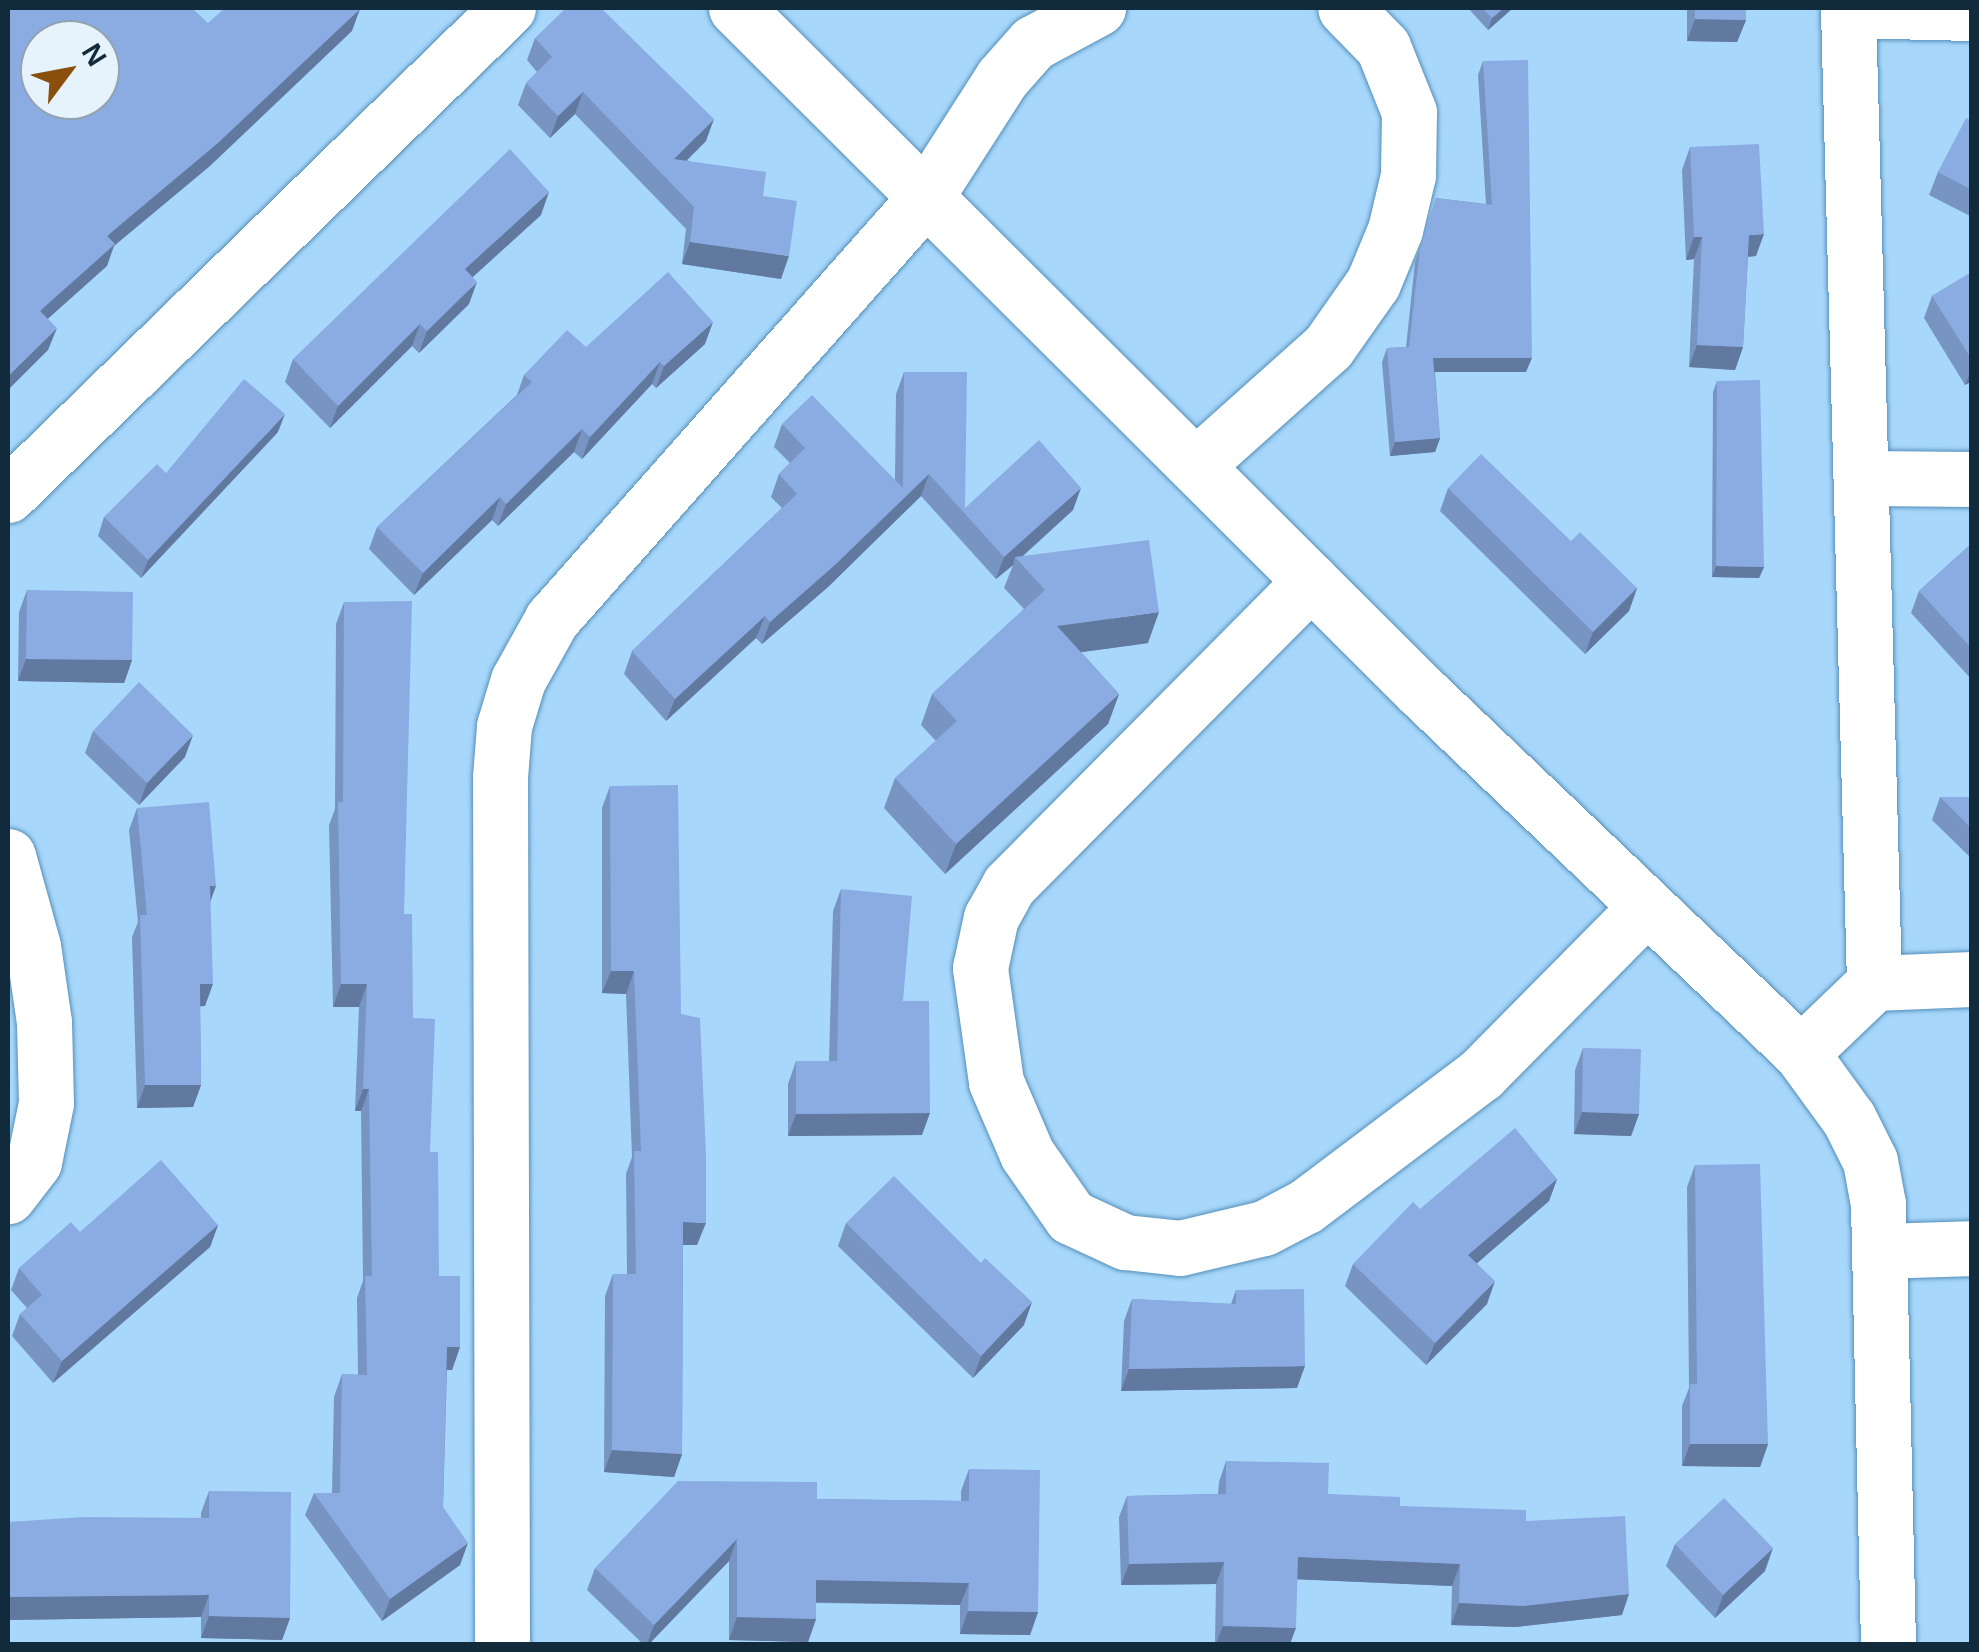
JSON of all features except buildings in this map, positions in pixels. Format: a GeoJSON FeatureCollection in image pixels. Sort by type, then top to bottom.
{"type":"FeatureCollection","features":[{"type":"Feature","properties":{"kind":"street"},"geometry":{"type":"LineString","coordinates":[[8,494],[508,8]]}},
{"type":"Feature","properties":{"kind":"street"},"geometry":{"type":"LineString","coordinates":[[736,8],[1311,581],[1645,908],[1801,1053],[1870,1161],[1879,1250],[1888,1644]]}},
{"type":"Feature","properties":{"kind":"street"},"geometry":{"type":"LineString","coordinates":[[502,1644],[504,726],[518,680],[552,619],[925,198],[1002,78],[1034,44],[1098,8]]}},
{"type":"Feature","properties":{"kind":"street"},"geometry":{"type":"LineString","coordinates":[[1196,465],[1328,347],[1373,283],[1395,230],[1408,175],[1409,112],[1383,47],[1345,8]]}},
{"type":"Feature","properties":{"kind":"street"},"geometry":{"type":"LineString","coordinates":[[1874,983],[1866,478],[1848,9],[1972,13]]}},
{"type":"Feature","properties":{"kind":"street"},"geometry":{"type":"LineString","coordinates":[[1866,478],[1972,479]]}},
{"type":"Feature","properties":{"kind":"street"},"geometry":{"type":"LineString","coordinates":[[1311,581],[1009,886],[991,917],[980,968],[996,1082],[1027,1154],[1070,1217],[1125,1242],[1180,1248],[1264,1228],[1306,1206],[1481,1074],[1645,908]]}},
{"type":"Feature","properties":{"kind":"street"},"geometry":{"type":"LineString","coordinates":[[8,856],[36,965],[46,1103],[34,1162],[8,1196]]}},
{"type":"Feature","properties":{"kind":"street"},"geometry":{"type":"LineString","coordinates":[[1801,1053],[1874,983],[1972,979]]}},
{"type":"Feature","properties":{"kind":"street"},"geometry":{"type":"LineString","coordinates":[[1879,1250],[1972,1248]]}}]}
